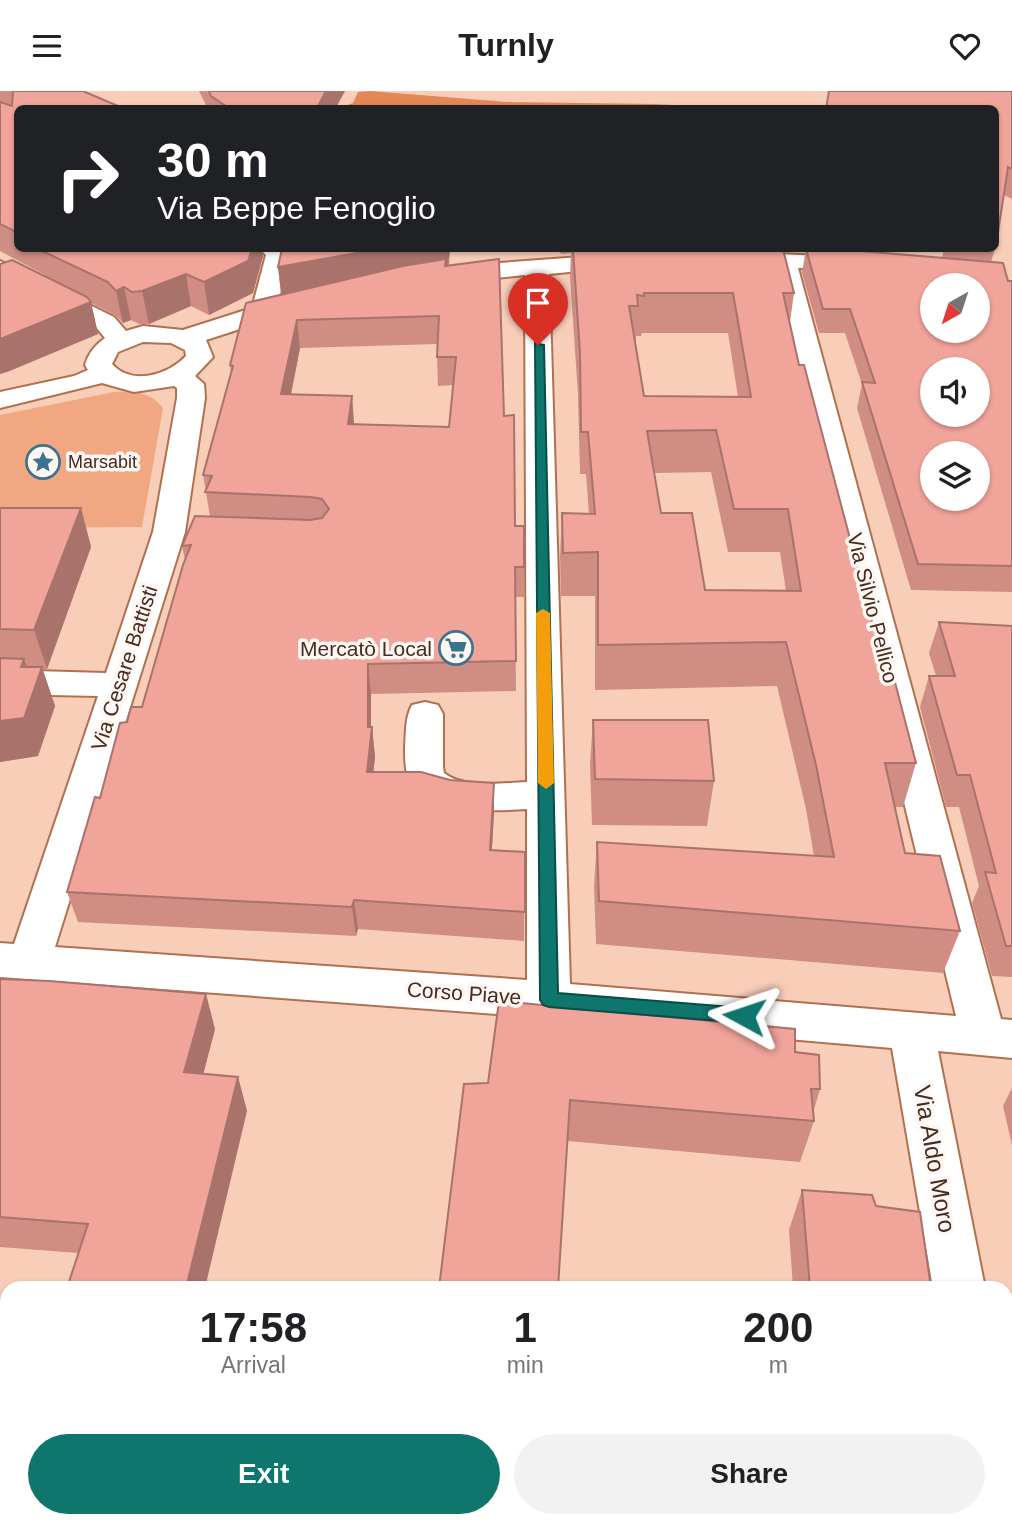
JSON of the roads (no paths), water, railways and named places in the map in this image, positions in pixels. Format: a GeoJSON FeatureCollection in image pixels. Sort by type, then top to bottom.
{"type":"FeatureCollection","features":[{"type":"Feature","properties":{"kind":"street"},"geometry":{"type":"LineString","coordinates":[[263,313],[279,252]]}},
{"type":"Feature","properties":{"kind":"street"},"geometry":{"type":"LineString","coordinates":[[709,259],[878,266]]}},
{"type":"Feature","properties":{"kind":"street"},"geometry":{"type":"LineString","coordinates":[[432,279],[471,272],[646,260]]}},
{"type":"Feature","properties":{"kind":"street","name":"Via Silvio Pellico"},"geometry":{"type":"LineString","coordinates":[[783,260],[998,1038]]}},
{"type":"Feature","properties":{"kind":"street"},"geometry":{"type":"LineString","coordinates":[[537,267],[549,1000]]}},
{"type":"Feature","properties":{"kind":"street"},"geometry":{"type":"LineString","coordinates":[[0,268],[105,322],[120,340]]}},
{"type":"Feature","properties":{"kind":"street"},"geometry":{"type":"LineString","coordinates":[[186,338],[263,313],[315,303]]}},
{"type":"Feature","properties":{"kind":"street"},"geometry":{"type":"LineString","coordinates":[[143,334],[166,334],[186,338],[197,346],[200,357],[192,367],[177,377],[150,383],[122,382],[103,373],[98,365],[100,356],[120,340],[143,334]]}},
{"type":"Feature","properties":{"kind":"street"},"geometry":{"type":"LineString","coordinates":[[0,400],[82,382],[103,373]]}},
{"type":"Feature","properties":{"kind":"street","name":"Via Cesare Battisti"},"geometry":{"type":"LineString","coordinates":[[14,961],[177,534],[191,398],[190,383],[177,377]]}},
{"type":"Feature","properties":{"kind":"street"},"geometry":{"type":"LineString","coordinates":[[0,683],[119,685]]}},
{"type":"Feature","properties":{"kind":"street"},"geometry":{"type":"LineString","coordinates":[[425,713],[425,773],[433,785],[462,795],[546,795]]}},
{"type":"Feature","properties":{"kind":"street","name":"Corso Piave"},"geometry":{"type":"LineString","coordinates":[[14,961],[549,1000],[998,1038]]}},
{"type":"Feature","properties":{"kind":"street","name":"Via Aldo Moro"},"geometry":{"type":"LineString","coordinates":[[911,1029],[958,1281]]}},
{"type":"Feature","properties":{"kind":"place","name":"Marsabit"},"geometry":{"type":"Point","coordinates":[43,462]}},
{"type":"Feature","properties":{"kind":"place","name":"Mercatò Local"},"geometry":{"type":"Point","coordinates":[456,648]}}]}
